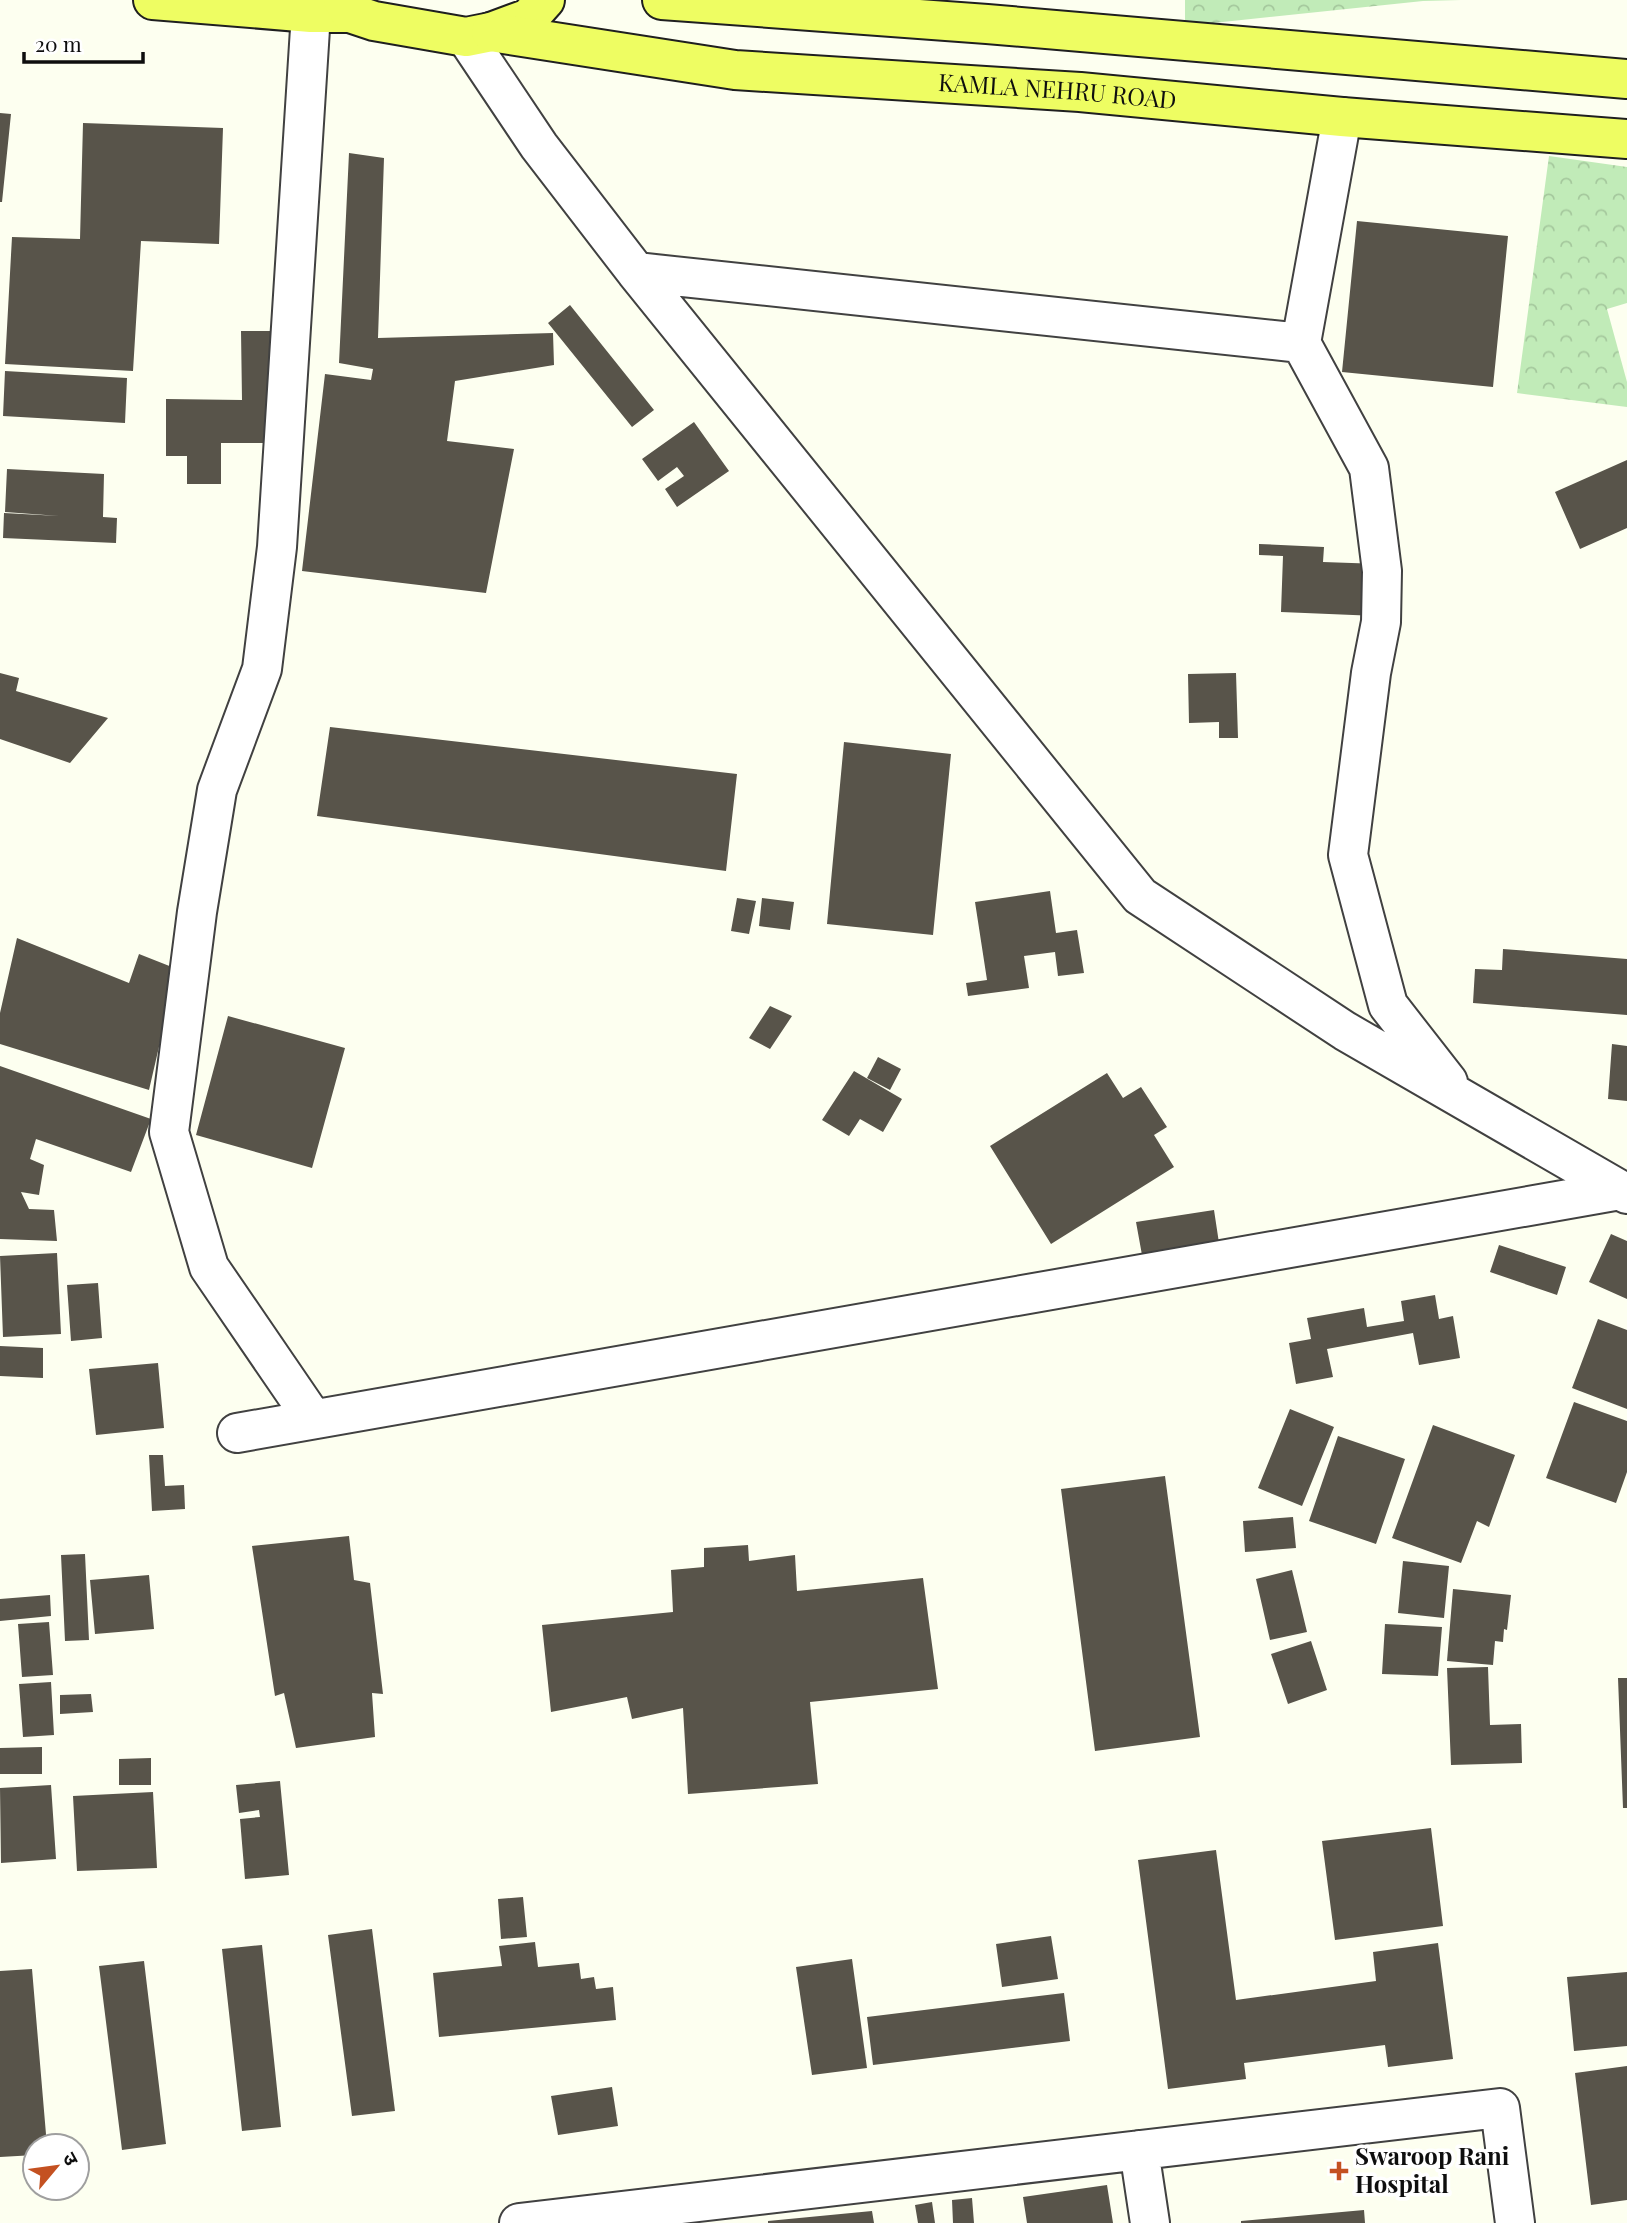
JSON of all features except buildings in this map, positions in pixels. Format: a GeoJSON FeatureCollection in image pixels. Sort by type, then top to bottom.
{"type":"FeatureCollection","features":[{"type":"Feature","properties":{"kind":"main road"},"geometry":{"type":"LineString","coordinates":[[153,0],[335,8]]}},
{"type":"Feature","properties":{"kind":"main road"},"geometry":{"type":"LineString","coordinates":[[478,34],[529,18],[545,0]]}},
{"type":"Feature","properties":{"kind":"main road"},"geometry":{"type":"LineString","coordinates":[[662,0],[988,24],[1627,79]]}},
{"type":"Feature","properties":{"kind":"main road","name":"KAMLA NEHRU ROAD"},"geometry":{"type":"LineString","coordinates":[[335,8],[374,21],[735,70],[1080,92],[1342,117],[1627,139]]}},
{"type":"Feature","properties":{"kind":"street"},"geometry":{"type":"LineString","coordinates":[[313,1419],[209,1268],[169,1132],[197,912],[217,790],[262,669],[335,8]]}},
{"type":"Feature","properties":{"kind":"street"},"geometry":{"type":"LineString","coordinates":[[478,34],[539,146],[636,272],[1140,896],[1345,1031],[1623,1192]]}},
{"type":"Feature","properties":{"kind":"street"},"geometry":{"type":"LineString","coordinates":[[1342,117],[1301,343],[1368,468],[1382,571],[1381,622],[1371,673],[1348,855],[1388,1005],[1462,1098]]}},
{"type":"Feature","properties":{"kind":"street"},"geometry":{"type":"LineString","coordinates":[[636,272],[1301,343]]}},
{"type":"Feature","properties":{"kind":"street"},"geometry":{"type":"LineString","coordinates":[[237,1433],[1623,1192]]}},
{"type":"Feature","properties":{"kind":"street"},"geometry":{"type":"LineString","coordinates":[[519,2223],[700,2213],[1139,2150],[1500,2108],[1515,2223]]}},
{"type":"Feature","properties":{"kind":"street"},"geometry":{"type":"LineString","coordinates":[[1139,2150],[1150,2223]]}},
{"type":"Feature","properties":{"kind":"green space"},"geometry":{"type":"Polygon","coordinates":[[[1185,0],[1461,0],[1423,1],[1185,26],[1185,0]]]}},
{"type":"Feature","properties":{"kind":"green space"},"geometry":{"type":"Polygon","coordinates":[[[1549,156],[1627,167],[1627,303],[1607,309],[1627,382],[1627,407],[1517,393],[1549,156]]]}},
{"type":"Feature","properties":{"kind":"place","name":"Swaroop Rani Hospital"},"geometry":{"type":"Point","coordinates":[1339,2171]}}]}
